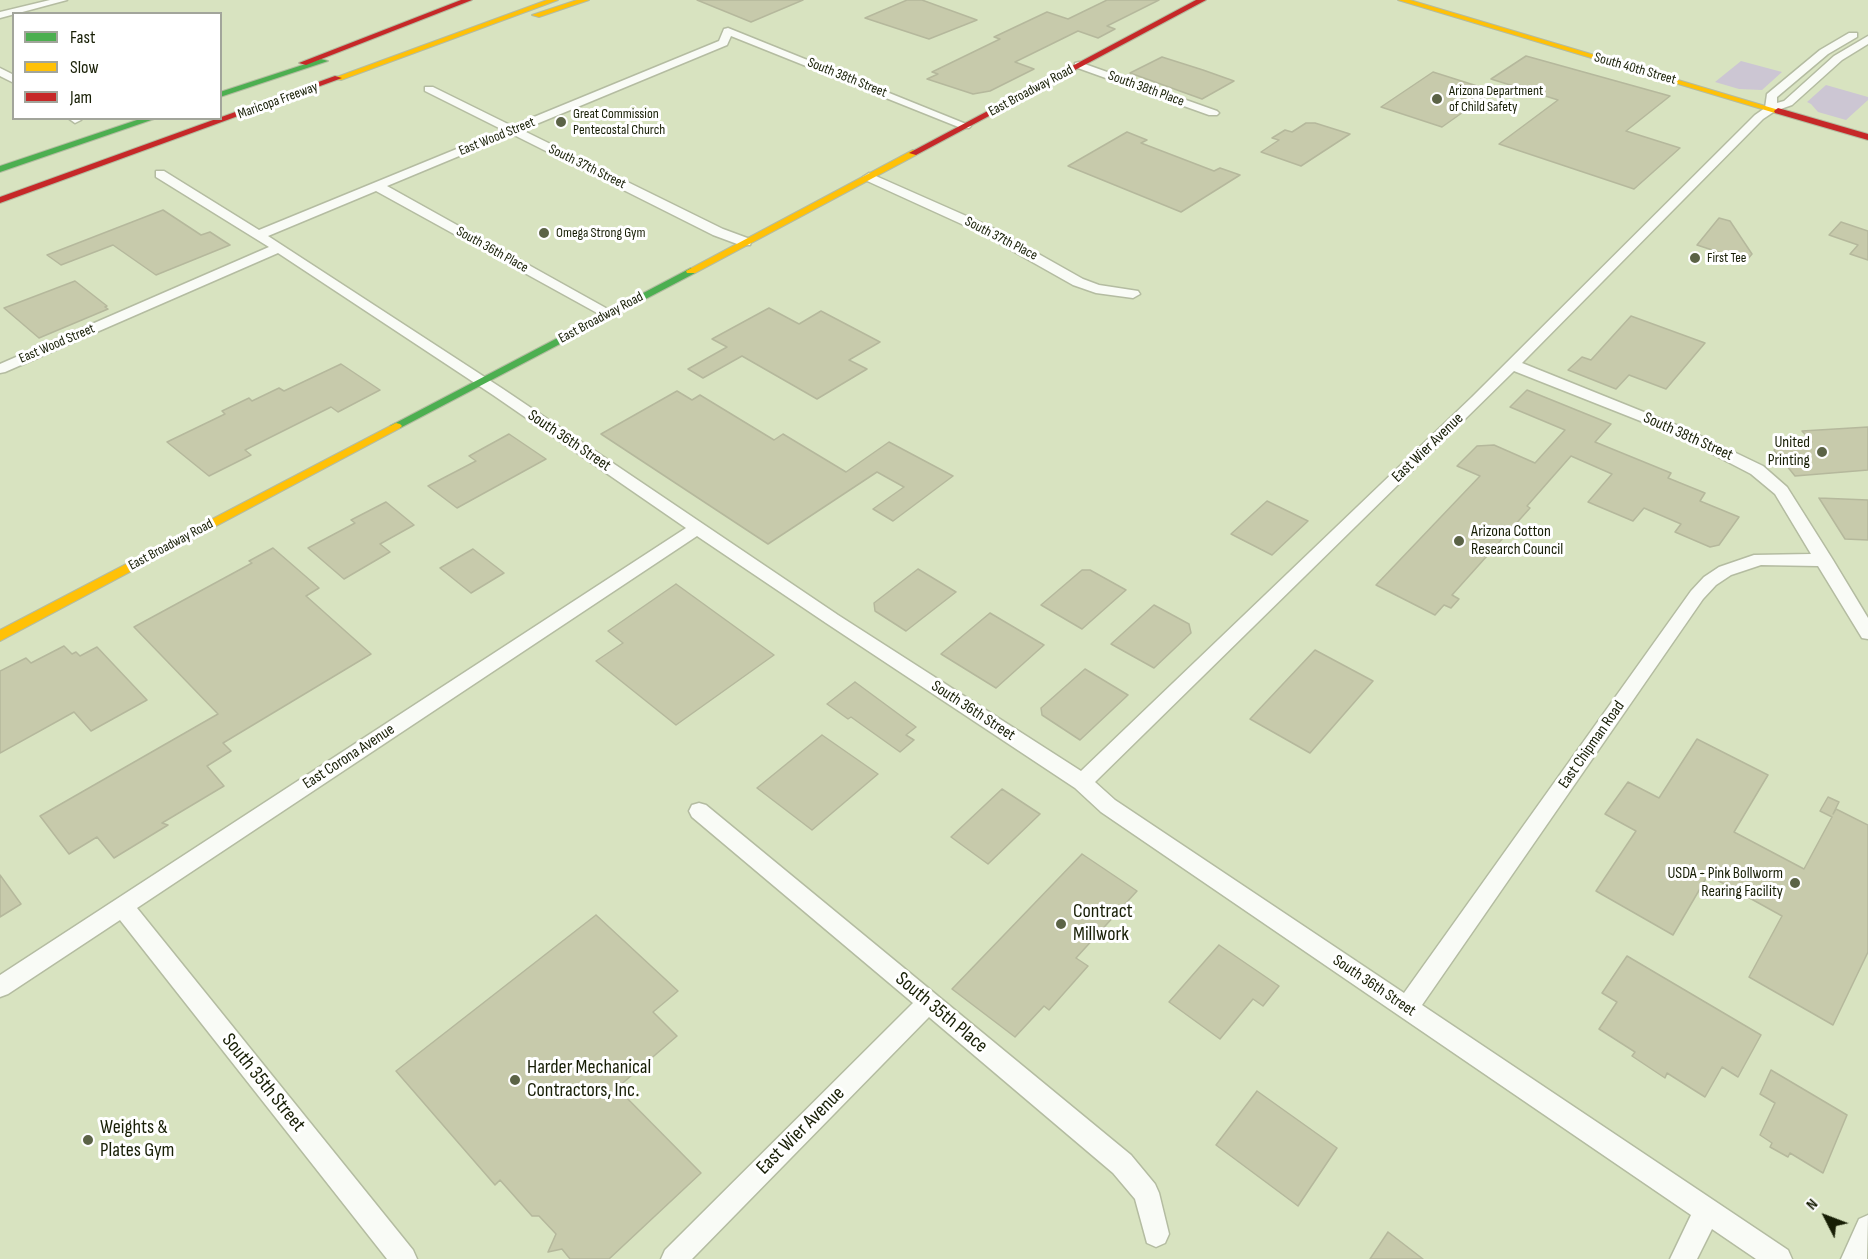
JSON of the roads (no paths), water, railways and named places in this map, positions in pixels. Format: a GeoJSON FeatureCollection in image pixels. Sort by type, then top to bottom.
{"type":"FeatureCollection","features":[{"type":"Feature","properties":{"kind":"main road"},"geometry":{"type":"LineString","coordinates":[[222,94],[468,0]]}},
{"type":"Feature","properties":{"kind":"main road","name":"Maricopa Freeway"},"geometry":{"type":"LineString","coordinates":[[0,200],[554,0]]}},
{"type":"Feature","properties":{"kind":"main road"},"geometry":{"type":"LineString","coordinates":[[423,48],[585,0]]}},
{"type":"Feature","properties":{"kind":"main road","name":"East Broadway Road"},"geometry":{"type":"LineString","coordinates":[[0,636],[1202,0]]}},
{"type":"Feature","properties":{"kind":"main road","name":"South 40th Street"},"geometry":{"type":"LineString","coordinates":[[1402,0],[1868,137]]}},
{"type":"Feature","properties":{"kind":"main road","name":"Maricopa Freeway"},"geometry":{"type":"LineString","coordinates":[[222,94],[295,72],[483,4]]}},
{"type":"Feature","properties":{"kind":"main road"},"geometry":{"type":"LineString","coordinates":[[0,169],[147,120]]}},
{"type":"Feature","properties":{"kind":"street"},"geometry":{"type":"LineString","coordinates":[[12,12],[62,0]]}},
{"type":"Feature","properties":{"kind":"street"},"geometry":{"type":"LineString","coordinates":[[1868,28],[1846,39],[1807,65],[1770,98],[1771,109],[1788,103],[1838,58],[1868,39]]}},
{"type":"Feature","properties":{"kind":"street","name":"South 38th Street"},"geometry":{"type":"LineString","coordinates":[[728,31],[965,126]]}},
{"type":"Feature","properties":{"kind":"street","name":"East Wood Street"},"geometry":{"type":"LineString","coordinates":[[258,235],[723,43],[728,31]]}},
{"type":"Feature","properties":{"kind":"street","name":"South 38th Place"},"geometry":{"type":"LineString","coordinates":[[1079,65],[1213,113]]}},
{"type":"Feature","properties":{"kind":"street","name":"South 37th Street"},"geometry":{"type":"LineString","coordinates":[[429,89],[718,232],[745,242]]}},
{"type":"Feature","properties":{"kind":"street","name":"East Wier Avenue"},"geometry":{"type":"LineString","coordinates":[[1082,782],[1513,365],[1771,109]]}},
{"type":"Feature","properties":{"kind":"street","name":"South 36th Street"},"geometry":{"type":"LineString","coordinates":[[160,174],[279,248],[482,381],[697,528],[1082,782],[1108,806],[1779,1259]]}},
{"type":"Feature","properties":{"kind":"street","name":"South 37th Place"},"geometry":{"type":"LineString","coordinates":[[869,177],[984,228],[1078,282],[1096,289],[1133,294]]}},
{"type":"Feature","properties":{"kind":"street","name":"South 36th Place"},"geometry":{"type":"LineString","coordinates":[[377,186],[608,315]]}},
{"type":"Feature","properties":{"kind":"street","name":"East Wood Street"},"geometry":{"type":"LineString","coordinates":[[0,369],[279,248]]}},
{"type":"Feature","properties":{"kind":"street","name":"South 38th Street"},"geometry":{"type":"LineString","coordinates":[[1513,365],[1681,432],[1757,470],[1781,491],[1868,633]]}},
{"type":"Feature","properties":{"kind":"street","name":"East Corona Avenue"},"geometry":{"type":"LineString","coordinates":[[0,987],[697,528]]}},
{"type":"Feature","properties":{"kind":"street","name":"East Chipman Road"},"geometry":{"type":"LineString","coordinates":[[1407,1008],[1703,588],[1725,572],[1760,559],[1824,560]]}},
{"type":"Feature","properties":{"kind":"street","name":"South 35th Place"},"geometry":{"type":"LineString","coordinates":[[699,811],[1122,1164],[1146,1193],[1156,1234]]}},
{"type":"Feature","properties":{"kind":"street","name":"South 35th Street"},"geometry":{"type":"LineString","coordinates":[[122,906],[404,1259]]}},
{"type":"Feature","properties":{"kind":"street","name":"East Wier Avenue"},"geometry":{"type":"LineString","coordinates":[[674,1259],[928,1003]]}},
{"type":"Feature","properties":{"kind":"street"},"geometry":{"type":"LineString","coordinates":[[1683,1259],[1707,1211]]}},
{"type":"Feature","properties":{"kind":"street"},"geometry":{"type":"LineString","coordinates":[[1854,1259],[1868,1228]]}},
{"type":"Feature","properties":{"kind":"place","name":"Arizona Department of Child Safety"},"geometry":{"type":"Point","coordinates":[1437,99]}},
{"type":"Feature","properties":{"kind":"place","name":"Great Commission Pentecostal Church"},"geometry":{"type":"Point","coordinates":[561,122]}},
{"type":"Feature","properties":{"kind":"place","name":"Omega Strong Gym"},"geometry":{"type":"Point","coordinates":[544,233]}},
{"type":"Feature","properties":{"kind":"place","name":"First Tee"},"geometry":{"type":"Point","coordinates":[1695,258]}},
{"type":"Feature","properties":{"kind":"place","name":"United Printing"},"geometry":{"type":"Point","coordinates":[1822,452]}},
{"type":"Feature","properties":{"kind":"place","name":"Arizona Cotton Research Council"},"geometry":{"type":"Point","coordinates":[1459,541]}},
{"type":"Feature","properties":{"kind":"place","name":"USDA - Pink Bollworm Rearing Facility"},"geometry":{"type":"Point","coordinates":[1795,883]}},
{"type":"Feature","properties":{"kind":"place","name":"Contract Millwork"},"geometry":{"type":"Point","coordinates":[1061,924]}},
{"type":"Feature","properties":{"kind":"place","name":"Harder Mechanical Contractors, Inc."},"geometry":{"type":"Point","coordinates":[515,1080]}},
{"type":"Feature","properties":{"kind":"place","name":"Weights & Plates Gym"},"geometry":{"type":"Point","coordinates":[88,1140]}}]}
